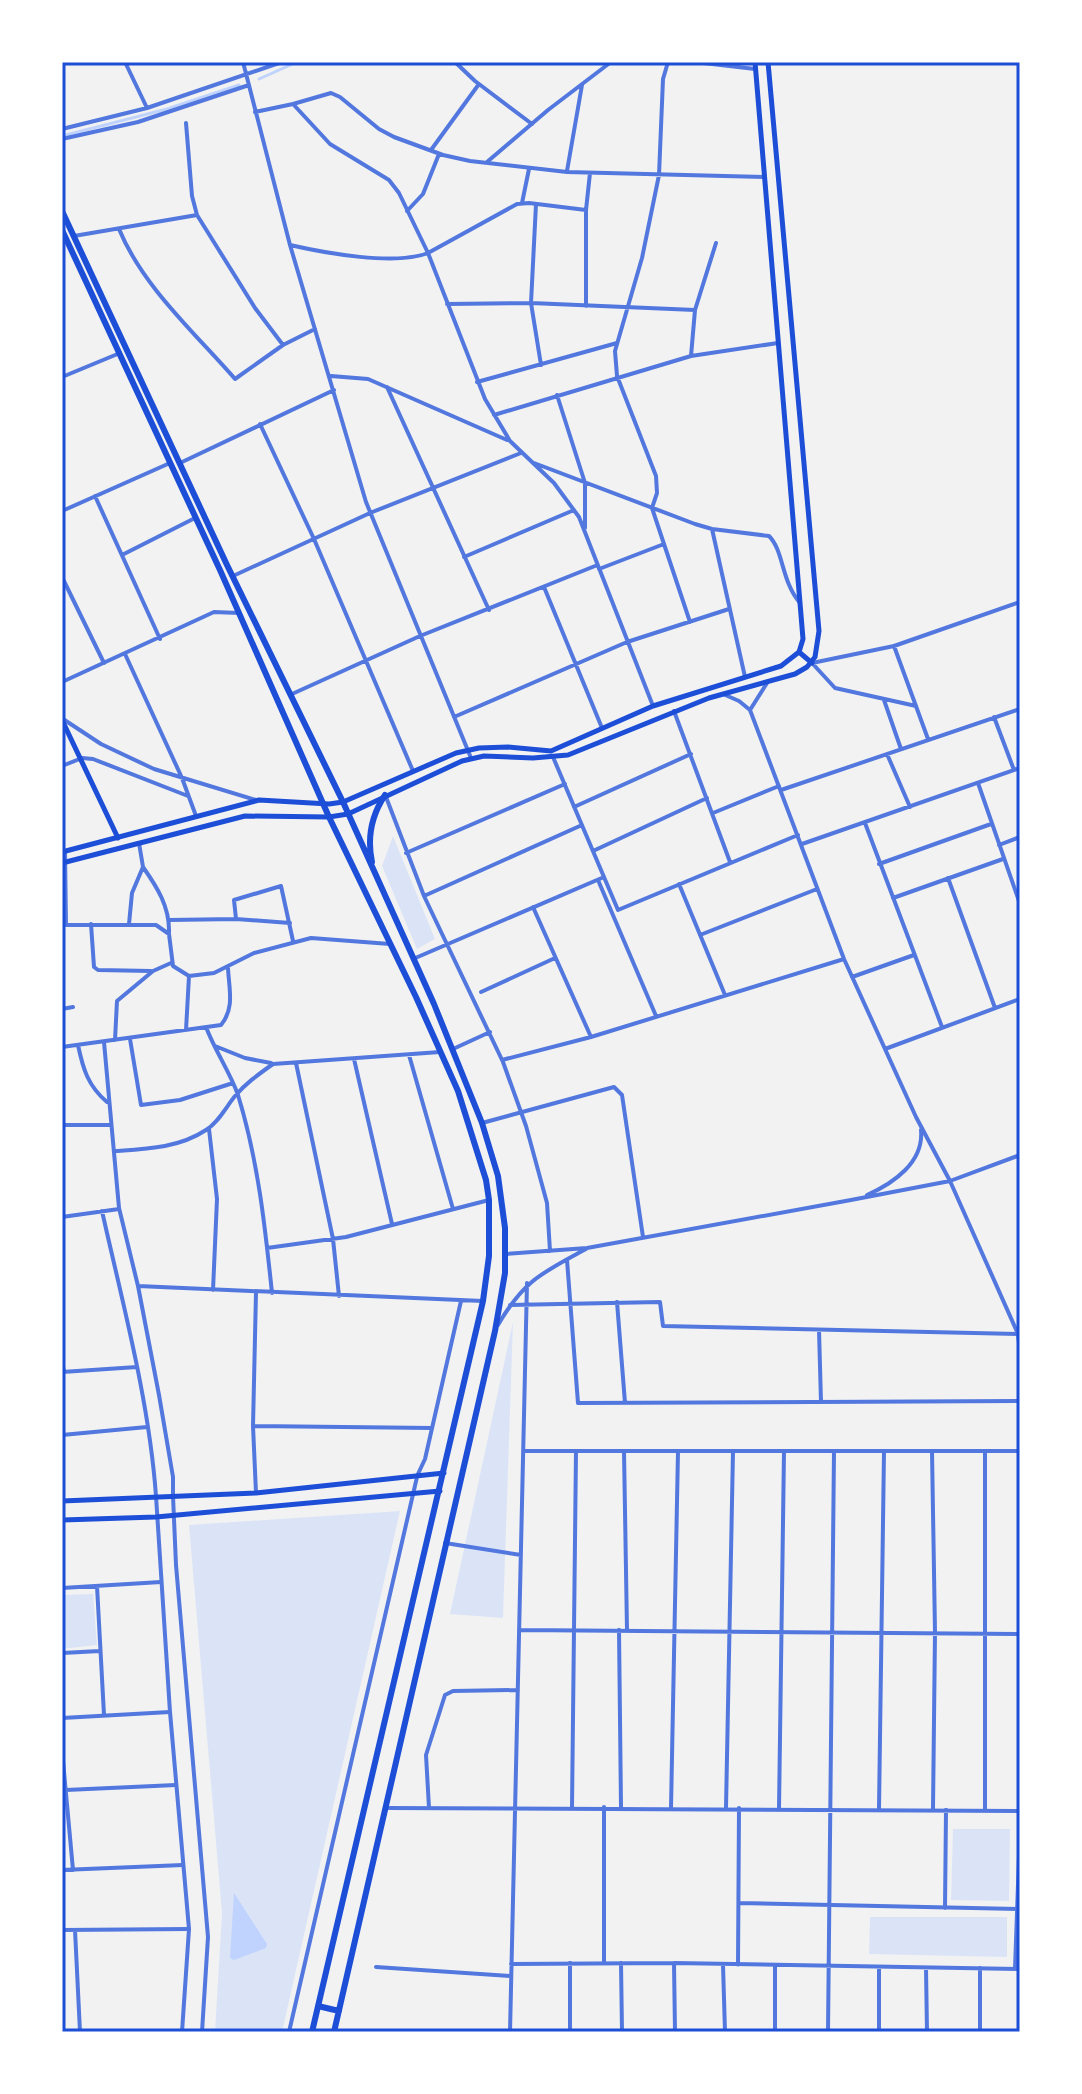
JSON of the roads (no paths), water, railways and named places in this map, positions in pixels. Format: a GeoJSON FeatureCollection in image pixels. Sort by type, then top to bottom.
{"type":"FeatureCollection","features":[{"type":"Feature","properties":{"kind":"highway"},"geometry":{"type":"LineString","coordinates":[[62,211],[67,238],[196,517],[323,804],[458,1091],[489,1200],[489,1256],[483,1301],[312,2032]]}},
{"type":"Feature","properties":{"kind":"highway"},"geometry":{"type":"LineString","coordinates":[[62,230],[180,463],[343,802],[453,1049],[482,1123],[500,1186],[506,1254],[504,1285],[495,1331],[334,2032]]}},
{"type":"Feature","properties":{"kind":"highway"},"geometry":{"type":"LineString","coordinates":[[375,874],[370,834],[375,814],[385,795]]}},
{"type":"Feature","properties":{"kind":"highway"},"geometry":{"type":"LineString","coordinates":[[318,2006],[339,2011]]}},
{"type":"Feature","properties":{"kind":"main road"},"geometry":{"type":"LineString","coordinates":[[64,852],[259,800],[323,804],[343,802],[451,755],[470,755],[508,747],[552,754],[576,752],[674,711],[795,674],[812,663],[819,645],[819,631],[768,62]]}},
{"type":"Feature","properties":{"kind":"main road"},"geometry":{"type":"LineString","coordinates":[[552,754],[653,706],[781,666],[799,652],[803,639],[755,66]]}},
{"type":"Feature","properties":{"kind":"main road"},"geometry":{"type":"LineString","coordinates":[[767,200],[782,199]]}},
{"type":"Feature","properties":{"kind":"main road"},"geometry":{"type":"LineString","coordinates":[[769,221],[784,220]]}},
{"type":"Feature","properties":{"kind":"main road"},"geometry":{"type":"LineString","coordinates":[[799,652],[812,663]]}},
{"type":"Feature","properties":{"kind":"main road"},"geometry":{"type":"LineString","coordinates":[[62,720],[118,838]]}},
{"type":"Feature","properties":{"kind":"main road"},"geometry":{"type":"LineString","coordinates":[[64,863],[245,816],[329,817],[348,814],[470,755]]}},
{"type":"Feature","properties":{"kind":"main road"},"geometry":{"type":"LineString","coordinates":[[62,1501],[256,1493],[445,1472]]}},
{"type":"Feature","properties":{"kind":"main road"},"geometry":{"type":"LineString","coordinates":[[62,1520],[174,1516],[440,1491]]}},
{"type":"Feature","properties":{"kind":"street"},"geometry":{"type":"LineString","coordinates":[[125,62],[147,108]]}},
{"type":"Feature","properties":{"kind":"street"},"geometry":{"type":"LineString","coordinates":[[243,62],[290,245],[370,513],[470,755]]}},
{"type":"Feature","properties":{"kind":"street"},"geometry":{"type":"LineString","coordinates":[[62,129],[147,108],[282,62]]}},
{"type":"Feature","properties":{"kind":"street"},"geometry":{"type":"LineString","coordinates":[[455,62],[532,124]]}},
{"type":"Feature","properties":{"kind":"street"},"geometry":{"type":"LineString","coordinates":[[487,162],[611,62]]}},
{"type":"Feature","properties":{"kind":"street"},"geometry":{"type":"LineString","coordinates":[[668,62],[663,79],[659,175],[615,351],[617,376],[656,476],[657,493],[652,508],[690,622]]}},
{"type":"Feature","properties":{"kind":"street"},"geometry":{"type":"LineString","coordinates":[[695,62],[755,66]]}},
{"type":"Feature","properties":{"kind":"street"},"geometry":{"type":"LineString","coordinates":[[567,172],[582,83]]}},
{"type":"Feature","properties":{"kind":"street"},"geometry":{"type":"LineString","coordinates":[[431,150],[479,84]]}},
{"type":"Feature","properties":{"kind":"street"},"geometry":{"type":"LineString","coordinates":[[62,139],[138,122],[249,85]]}},
{"type":"Feature","properties":{"kind":"street"},"geometry":{"type":"LineString","coordinates":[[255,112],[331,93],[386,133],[439,154],[567,172],[764,177]]}},
{"type":"Feature","properties":{"kind":"street"},"geometry":{"type":"LineString","coordinates":[[293,104],[330,144],[389,180],[428,253],[477,382],[494,415],[510,441],[554,483],[585,531],[653,706]]}},
{"type":"Feature","properties":{"kind":"street"},"geometry":{"type":"LineString","coordinates":[[186,123],[192,196],[197,215],[255,308],[283,345]]}},
{"type":"Feature","properties":{"kind":"street"},"geometry":{"type":"LineString","coordinates":[[407,211],[423,194],[439,154]]}},
{"type":"Feature","properties":{"kind":"street"},"geometry":{"type":"LineString","coordinates":[[522,203],[529,169]]}},
{"type":"Feature","properties":{"kind":"street"},"geometry":{"type":"LineString","coordinates":[[586,307],[586,210],[590,173]]}},
{"type":"Feature","properties":{"kind":"street"},"geometry":{"type":"LineString","coordinates":[[290,245],[355,257],[415,256],[428,253],[522,203],[586,210]]}},
{"type":"Feature","properties":{"kind":"street"},"geometry":{"type":"LineString","coordinates":[[536,204],[531,303],[541,365]]}},
{"type":"Feature","properties":{"kind":"street"},"geometry":{"type":"LineString","coordinates":[[67,238],[197,215]]}},
{"type":"Feature","properties":{"kind":"street"},"geometry":{"type":"LineString","coordinates":[[119,229],[129,252],[146,277],[235,379],[283,345],[316,329]]}},
{"type":"Feature","properties":{"kind":"street"},"geometry":{"type":"LineString","coordinates":[[691,356],[695,310],[716,243]]}},
{"type":"Feature","properties":{"kind":"street"},"geometry":{"type":"LineString","coordinates":[[447,304],[531,303],[695,310]]}},
{"type":"Feature","properties":{"kind":"street"},"geometry":{"type":"LineString","coordinates":[[494,415],[691,356],[780,342]]}},
{"type":"Feature","properties":{"kind":"street"},"geometry":{"type":"LineString","coordinates":[[477,382],[618,343]]}},
{"type":"Feature","properties":{"kind":"street"},"geometry":{"type":"LineString","coordinates":[[62,377],[120,353]]}},
{"type":"Feature","properties":{"kind":"street"},"geometry":{"type":"LineString","coordinates":[[331,376],[368,379],[510,441]]}},
{"type":"Feature","properties":{"kind":"street"},"geometry":{"type":"LineString","coordinates":[[387,387],[489,610]]}},
{"type":"Feature","properties":{"kind":"street"},"geometry":{"type":"LineString","coordinates":[[180,463],[335,390]]}},
{"type":"Feature","properties":{"kind":"street"},"geometry":{"type":"LineString","coordinates":[[557,395],[585,483],[585,531]]}},
{"type":"Feature","properties":{"kind":"street"},"geometry":{"type":"LineString","coordinates":[[260,424],[314,539],[414,773]]}},
{"type":"Feature","properties":{"kind":"street"},"geometry":{"type":"LineString","coordinates":[[233,576],[370,513],[521,453]]}},
{"type":"Feature","properties":{"kind":"street"},"geometry":{"type":"LineString","coordinates":[[532,462],[712,529],[769,536],[776,543],[788,586],[801,603]]}},
{"type":"Feature","properties":{"kind":"street"},"geometry":{"type":"LineString","coordinates":[[62,511],[170,463]]}},
{"type":"Feature","properties":{"kind":"street"},"geometry":{"type":"LineString","coordinates":[[95,496],[160,639]]}},
{"type":"Feature","properties":{"kind":"street"},"geometry":{"type":"LineString","coordinates":[[464,557],[574,510]]}},
{"type":"Feature","properties":{"kind":"street"},"geometry":{"type":"LineString","coordinates":[[122,555],[203,513]]}},
{"type":"Feature","properties":{"kind":"street"},"geometry":{"type":"LineString","coordinates":[[712,529],[745,677]]}},
{"type":"Feature","properties":{"kind":"street"},"geometry":{"type":"LineString","coordinates":[[292,694],[420,636],[664,544]]}},
{"type":"Feature","properties":{"kind":"street"},"geometry":{"type":"LineString","coordinates":[[62,577],[104,663]]}},
{"type":"Feature","properties":{"kind":"street"},"geometry":{"type":"LineString","coordinates":[[544,587],[602,728]]}},
{"type":"Feature","properties":{"kind":"street"},"geometry":{"type":"LineString","coordinates":[[812,663],[894,646],[1020,602]]}},
{"type":"Feature","properties":{"kind":"street"},"geometry":{"type":"LineString","coordinates":[[454,717],[627,642],[729,609]]}},
{"type":"Feature","properties":{"kind":"street"},"geometry":{"type":"LineString","coordinates":[[62,682],[214,612],[239,613]]}},
{"type":"Feature","properties":{"kind":"street"},"geometry":{"type":"LineString","coordinates":[[894,646],[928,739]]}},
{"type":"Feature","properties":{"kind":"street"},"geometry":{"type":"LineString","coordinates":[[125,654],[182,778],[196,816]]}},
{"type":"Feature","properties":{"kind":"street"},"geometry":{"type":"LineString","coordinates":[[812,663],[835,688],[916,706]]}},
{"type":"Feature","properties":{"kind":"street"},"geometry":{"type":"LineString","coordinates":[[750,710],[767,683]]}},
{"type":"Feature","properties":{"kind":"street"},"geometry":{"type":"LineString","coordinates":[[722,694],[750,710],[844,959],[922,1131],[922,1143],[913,1162],[884,1186],[851,1200]]}},
{"type":"Feature","properties":{"kind":"street"},"geometry":{"type":"LineString","coordinates":[[884,700],[901,749]]}},
{"type":"Feature","properties":{"kind":"street"},"geometry":{"type":"LineString","coordinates":[[713,813],[1020,709]]}},
{"type":"Feature","properties":{"kind":"street"},"geometry":{"type":"LineString","coordinates":[[674,711],[731,862]]}},
{"type":"Feature","properties":{"kind":"street"},"geometry":{"type":"LineString","coordinates":[[994,717],[1014,770]]}},
{"type":"Feature","properties":{"kind":"street"},"geometry":{"type":"LineString","coordinates":[[62,720],[117,752],[182,778],[259,800]]}},
{"type":"Feature","properties":{"kind":"street"},"geometry":{"type":"LineString","coordinates":[[552,754],[656,1016]]}},
{"type":"Feature","properties":{"kind":"street"},"geometry":{"type":"LineString","coordinates":[[574,807],[691,754]]}},
{"type":"Feature","properties":{"kind":"street"},"geometry":{"type":"LineString","coordinates":[[887,754],[910,807]]}},
{"type":"Feature","properties":{"kind":"street"},"geometry":{"type":"LineString","coordinates":[[62,766],[82,758],[93,759],[188,796]]}},
{"type":"Feature","properties":{"kind":"street"},"geometry":{"type":"LineString","coordinates":[[802,844],[1020,768]]}},
{"type":"Feature","properties":{"kind":"street"},"geometry":{"type":"LineString","coordinates":[[978,783],[1003,859],[1018,890],[1020,904]]}},
{"type":"Feature","properties":{"kind":"street"},"geometry":{"type":"LineString","coordinates":[[406,853],[565,784]]}},
{"type":"Feature","properties":{"kind":"street"},"geometry":{"type":"LineString","coordinates":[[385,795],[424,896],[490,1032],[521,1111],[547,1203],[550,1251]]}},
{"type":"Feature","properties":{"kind":"street"},"geometry":{"type":"LineString","coordinates":[[593,851],[707,797]]}},
{"type":"Feature","properties":{"kind":"street"},"geometry":{"type":"LineString","coordinates":[[865,823],[942,1027]]}},
{"type":"Feature","properties":{"kind":"street"},"geometry":{"type":"LineString","coordinates":[[879,864],[991,824]]}},
{"type":"Feature","properties":{"kind":"street"},"geometry":{"type":"LineString","coordinates":[[424,896],[582,825]]}},
{"type":"Feature","properties":{"kind":"street"},"geometry":{"type":"LineString","coordinates":[[601,878],[618,910],[798,835]]}},
{"type":"Feature","properties":{"kind":"street"},"geometry":{"type":"LineString","coordinates":[[999,845],[1020,837]]}},
{"type":"Feature","properties":{"kind":"street"},"geometry":{"type":"LineString","coordinates":[[139,843],[143,867],[159,890],[169,920],[171,963],[189,976],[214,973],[254,953],[293,941],[319,938],[390,944]]}},
{"type":"Feature","properties":{"kind":"street"},"geometry":{"type":"LineString","coordinates":[[64,852],[64,925],[156,925],[169,934]]}},
{"type":"Feature","properties":{"kind":"street"},"geometry":{"type":"LineString","coordinates":[[892,898],[1003,859]]}},
{"type":"Feature","properties":{"kind":"street"},"geometry":{"type":"LineString","coordinates":[[129,924],[132,893],[143,867]]}},
{"type":"Feature","properties":{"kind":"street"},"geometry":{"type":"LineString","coordinates":[[413,959],[601,878]]}},
{"type":"Feature","properties":{"kind":"street"},"geometry":{"type":"LineString","coordinates":[[948,878],[995,1008]]}},
{"type":"Feature","properties":{"kind":"street"},"geometry":{"type":"LineString","coordinates":[[679,884],[725,995]]}},
{"type":"Feature","properties":{"kind":"street"},"geometry":{"type":"LineString","coordinates":[[236,919],[234,900],[281,886],[293,941]]}},
{"type":"Feature","properties":{"kind":"street"},"geometry":{"type":"LineString","coordinates":[[700,935],[818,888]]}},
{"type":"Feature","properties":{"kind":"street"},"geometry":{"type":"LineString","coordinates":[[533,907],[591,1037]]}},
{"type":"Feature","properties":{"kind":"street"},"geometry":{"type":"LineString","coordinates":[[169,920],[236,919],[290,923]]}},
{"type":"Feature","properties":{"kind":"street"},"geometry":{"type":"LineString","coordinates":[[91,924],[94,967],[153,971]]}},
{"type":"Feature","properties":{"kind":"street"},"geometry":{"type":"LineString","coordinates":[[852,977],[914,955]]}},
{"type":"Feature","properties":{"kind":"street"},"geometry":{"type":"LineString","coordinates":[[481,992],[556,958]]}},
{"type":"Feature","properties":{"kind":"street"},"geometry":{"type":"LineString","coordinates":[[502,1060],[591,1037],[844,959]]}},
{"type":"Feature","properties":{"kind":"street"},"geometry":{"type":"LineString","coordinates":[[115,1040],[117,1001],[153,971],[171,963]]}},
{"type":"Feature","properties":{"kind":"street"},"geometry":{"type":"LineString","coordinates":[[62,1047],[221,1025],[231,1007],[228,968]]}},
{"type":"Feature","properties":{"kind":"street"},"geometry":{"type":"LineString","coordinates":[[186,1030],[189,976]]}},
{"type":"Feature","properties":{"kind":"street"},"geometry":{"type":"LineString","coordinates":[[885,1049],[1020,999]]}},
{"type":"Feature","properties":{"kind":"street"},"geometry":{"type":"LineString","coordinates":[[62,1009],[73,1007]]}},
{"type":"Feature","properties":{"kind":"street"},"geometry":{"type":"LineString","coordinates":[[206,1027],[237,1094],[256,1167],[272,1293]]}},
{"type":"Feature","properties":{"kind":"street"},"geometry":{"type":"LineString","coordinates":[[453,1049],[490,1032]]}},
{"type":"Feature","properties":{"kind":"street"},"geometry":{"type":"LineString","coordinates":[[130,1038],[141,1105],[180,1100],[233,1083]]}},
{"type":"Feature","properties":{"kind":"street"},"geometry":{"type":"LineString","coordinates":[[104,1042],[119,1208],[138,1286],[172,1468],[208,1937],[202,2032]]}},
{"type":"Feature","properties":{"kind":"street"},"geometry":{"type":"LineString","coordinates":[[78,1045],[88,1081],[95,1092],[108,1102]]}},
{"type":"Feature","properties":{"kind":"street"},"geometry":{"type":"LineString","coordinates":[[213,1045],[245,1058],[273,1064],[440,1052]]}},
{"type":"Feature","properties":{"kind":"street"},"geometry":{"type":"LineString","coordinates":[[409,1055],[453,1209]]}},
{"type":"Feature","properties":{"kind":"street"},"geometry":{"type":"LineString","coordinates":[[354,1059],[392,1225]]}},
{"type":"Feature","properties":{"kind":"street"},"geometry":{"type":"LineString","coordinates":[[296,1063],[333,1239],[339,1296]]}},
{"type":"Feature","properties":{"kind":"street"},"geometry":{"type":"LineString","coordinates":[[114,1151],[161,1147],[186,1141],[209,1129],[237,1094],[273,1064]]}},
{"type":"Feature","properties":{"kind":"street"},"geometry":{"type":"LineString","coordinates":[[482,1123],[614,1087],[619,1089],[643,1237]]}},
{"type":"Feature","properties":{"kind":"street"},"geometry":{"type":"LineString","coordinates":[[916,1117],[950,1181],[1019,1334],[1020,1353]]}},
{"type":"Feature","properties":{"kind":"street"},"geometry":{"type":"LineString","coordinates":[[62,1125],[110,1125]]}},
{"type":"Feature","properties":{"kind":"street"},"geometry":{"type":"LineString","coordinates":[[209,1129],[217,1199],[213,1290]]}},
{"type":"Feature","properties":{"kind":"street"},"geometry":{"type":"LineString","coordinates":[[506,1254],[587,1248],[950,1181],[1020,1155]]}},
{"type":"Feature","properties":{"kind":"street"},"geometry":{"type":"LineString","coordinates":[[267,1248],[333,1239],[489,1200]]}},
{"type":"Feature","properties":{"kind":"street"},"geometry":{"type":"LineString","coordinates":[[62,1207],[63,1217],[119,1208]]}},
{"type":"Feature","properties":{"kind":"street"},"geometry":{"type":"LineString","coordinates":[[102,1211],[137,1367],[156,1496],[170,1712],[189,1929],[182,2032]]}},
{"type":"Feature","properties":{"kind":"street"},"geometry":{"type":"LineString","coordinates":[[495,1331],[527,1283],[587,1248]]}},
{"type":"Feature","properties":{"kind":"street"},"geometry":{"type":"LineString","coordinates":[[567,1260],[578,1403],[1020,1401]]}},
{"type":"Feature","properties":{"kind":"street"},"geometry":{"type":"LineString","coordinates":[[510,2032],[527,1283]]}},
{"type":"Feature","properties":{"kind":"street"},"geometry":{"type":"LineString","coordinates":[[138,1286],[483,1301]]}},
{"type":"Feature","properties":{"kind":"street"},"geometry":{"type":"LineString","coordinates":[[256,1292],[253,1426],[256,1493]]}},
{"type":"Feature","properties":{"kind":"street"},"geometry":{"type":"LineString","coordinates":[[289,2032],[413,1493],[425,1459],[461,1301]]}},
{"type":"Feature","properties":{"kind":"street"},"geometry":{"type":"LineString","coordinates":[[617,1302],[625,1403]]}},
{"type":"Feature","properties":{"kind":"street"},"geometry":{"type":"LineString","coordinates":[[510,1305],[660,1302],[663,1326],[1019,1334]]}},
{"type":"Feature","properties":{"kind":"street"},"geometry":{"type":"LineString","coordinates":[[819,1330],[821,1402]]}},
{"type":"Feature","properties":{"kind":"street"},"geometry":{"type":"LineString","coordinates":[[62,1361],[63,1372],[137,1367]]}},
{"type":"Feature","properties":{"kind":"street"},"geometry":{"type":"LineString","coordinates":[[253,1426],[432,1428]]}},
{"type":"Feature","properties":{"kind":"street"},"geometry":{"type":"LineString","coordinates":[[62,1435],[148,1427]]}},
{"type":"Feature","properties":{"kind":"street"},"geometry":{"type":"LineString","coordinates":[[523,1451],[1020,1451]]}},
{"type":"Feature","properties":{"kind":"street"},"geometry":{"type":"LineString","coordinates":[[572,1807],[576,1451]]}},
{"type":"Feature","properties":{"kind":"street"},"geometry":{"type":"LineString","coordinates":[[624,1451],[627,1630]]}},
{"type":"Feature","properties":{"kind":"street"},"geometry":{"type":"LineString","coordinates":[[671,1808],[678,1451]]}},
{"type":"Feature","properties":{"kind":"street"},"geometry":{"type":"LineString","coordinates":[[726,1808],[733,1451]]}},
{"type":"Feature","properties":{"kind":"street"},"geometry":{"type":"LineString","coordinates":[[779,1809],[784,1451]]}},
{"type":"Feature","properties":{"kind":"street"},"geometry":{"type":"LineString","coordinates":[[828,2032],[834,1451]]}},
{"type":"Feature","properties":{"kind":"street"},"geometry":{"type":"LineString","coordinates":[[878,1810],[884,1451]]}},
{"type":"Feature","properties":{"kind":"street"},"geometry":{"type":"LineString","coordinates":[[932,1451],[935,1632],[933,1810]]}},
{"type":"Feature","properties":{"kind":"street"},"geometry":{"type":"LineString","coordinates":[[985,1451],[985,1810]]}},
{"type":"Feature","properties":{"kind":"street"},"geometry":{"type":"LineString","coordinates":[[445,1543],[521,1555]]}},
{"type":"Feature","properties":{"kind":"street"},"geometry":{"type":"LineString","coordinates":[[62,1588],[161,1582]]}},
{"type":"Feature","properties":{"kind":"street"},"geometry":{"type":"LineString","coordinates":[[97,1586],[104,1715]]}},
{"type":"Feature","properties":{"kind":"street"},"geometry":{"type":"LineString","coordinates":[[519,1630],[1020,1634]]}},
{"type":"Feature","properties":{"kind":"street"},"geometry":{"type":"LineString","coordinates":[[619,1630],[621,1807]]}},
{"type":"Feature","properties":{"kind":"street"},"geometry":{"type":"LineString","coordinates":[[62,1653],[101,1651]]}},
{"type":"Feature","properties":{"kind":"street"},"geometry":{"type":"LineString","coordinates":[[429,1808],[426,1755],[445,1695],[453,1691],[518,1690]]}},
{"type":"Feature","properties":{"kind":"street"},"geometry":{"type":"LineString","coordinates":[[62,1718],[170,1712]]}},
{"type":"Feature","properties":{"kind":"street"},"geometry":{"type":"LineString","coordinates":[[62,1750],[73,1870]]}},
{"type":"Feature","properties":{"kind":"street"},"geometry":{"type":"LineString","coordinates":[[66,1790],[176,1785]]}},
{"type":"Feature","properties":{"kind":"street"},"geometry":{"type":"LineString","coordinates":[[604,1807],[604,1963]]}},
{"type":"Feature","properties":{"kind":"street"},"geometry":{"type":"LineString","coordinates":[[384,1808],[1020,1811]]}},
{"type":"Feature","properties":{"kind":"street"},"geometry":{"type":"LineString","coordinates":[[738,1966],[739,1808]]}},
{"type":"Feature","properties":{"kind":"street"},"geometry":{"type":"LineString","coordinates":[[945,1908],[946,1810]]}},
{"type":"Feature","properties":{"kind":"street"},"geometry":{"type":"LineString","coordinates":[[511,1964],[674,1963],[1018,1969],[1020,1828]]}},
{"type":"Feature","properties":{"kind":"street"},"geometry":{"type":"LineString","coordinates":[[62,1870],[183,1865]]}},
{"type":"Feature","properties":{"kind":"street"},"geometry":{"type":"LineString","coordinates":[[739,1903],[1018,1909]]}},
{"type":"Feature","properties":{"kind":"street"},"geometry":{"type":"LineString","coordinates":[[62,1930],[189,1929]]}},
{"type":"Feature","properties":{"kind":"street"},"geometry":{"type":"LineString","coordinates":[[75,1930],[80,2032]]}},
{"type":"Feature","properties":{"kind":"street"},"geometry":{"type":"LineString","coordinates":[[570,1963],[570,2032]]}},
{"type":"Feature","properties":{"kind":"street"},"geometry":{"type":"LineString","coordinates":[[621,1963],[622,2032]]}},
{"type":"Feature","properties":{"kind":"street"},"geometry":{"type":"LineString","coordinates":[[674,1963],[675,2032]]}},
{"type":"Feature","properties":{"kind":"street"},"geometry":{"type":"LineString","coordinates":[[723,1965],[725,2032]]}},
{"type":"Feature","properties":{"kind":"street"},"geometry":{"type":"LineString","coordinates":[[376,1967],[511,1976]]}},
{"type":"Feature","properties":{"kind":"street"},"geometry":{"type":"LineString","coordinates":[[775,1967],[775,2032]]}},
{"type":"Feature","properties":{"kind":"street"},"geometry":{"type":"LineString","coordinates":[[879,1968],[879,2032]]}},
{"type":"Feature","properties":{"kind":"street"},"geometry":{"type":"LineString","coordinates":[[926,1968],[927,2032]]}},
{"type":"Feature","properties":{"kind":"street"},"geometry":{"type":"LineString","coordinates":[[980,1968],[980,2032]]}},
{"type":"Feature","properties":{"kind":"water"},"geometry":{"type":"Polygon","coordinates":[[[234,1893],[267,1944],[266,1948],[234,1960],[230,1958],[234,1893]]]}},
{"type":"Feature","properties":{"kind":"waterway"},"geometry":{"type":"LineString","coordinates":[[259,79],[297,62]]}},
{"type":"Feature","properties":{"kind":"waterway"},"geometry":{"type":"LineString","coordinates":[[62,136],[167,109],[239,85]]}}]}
